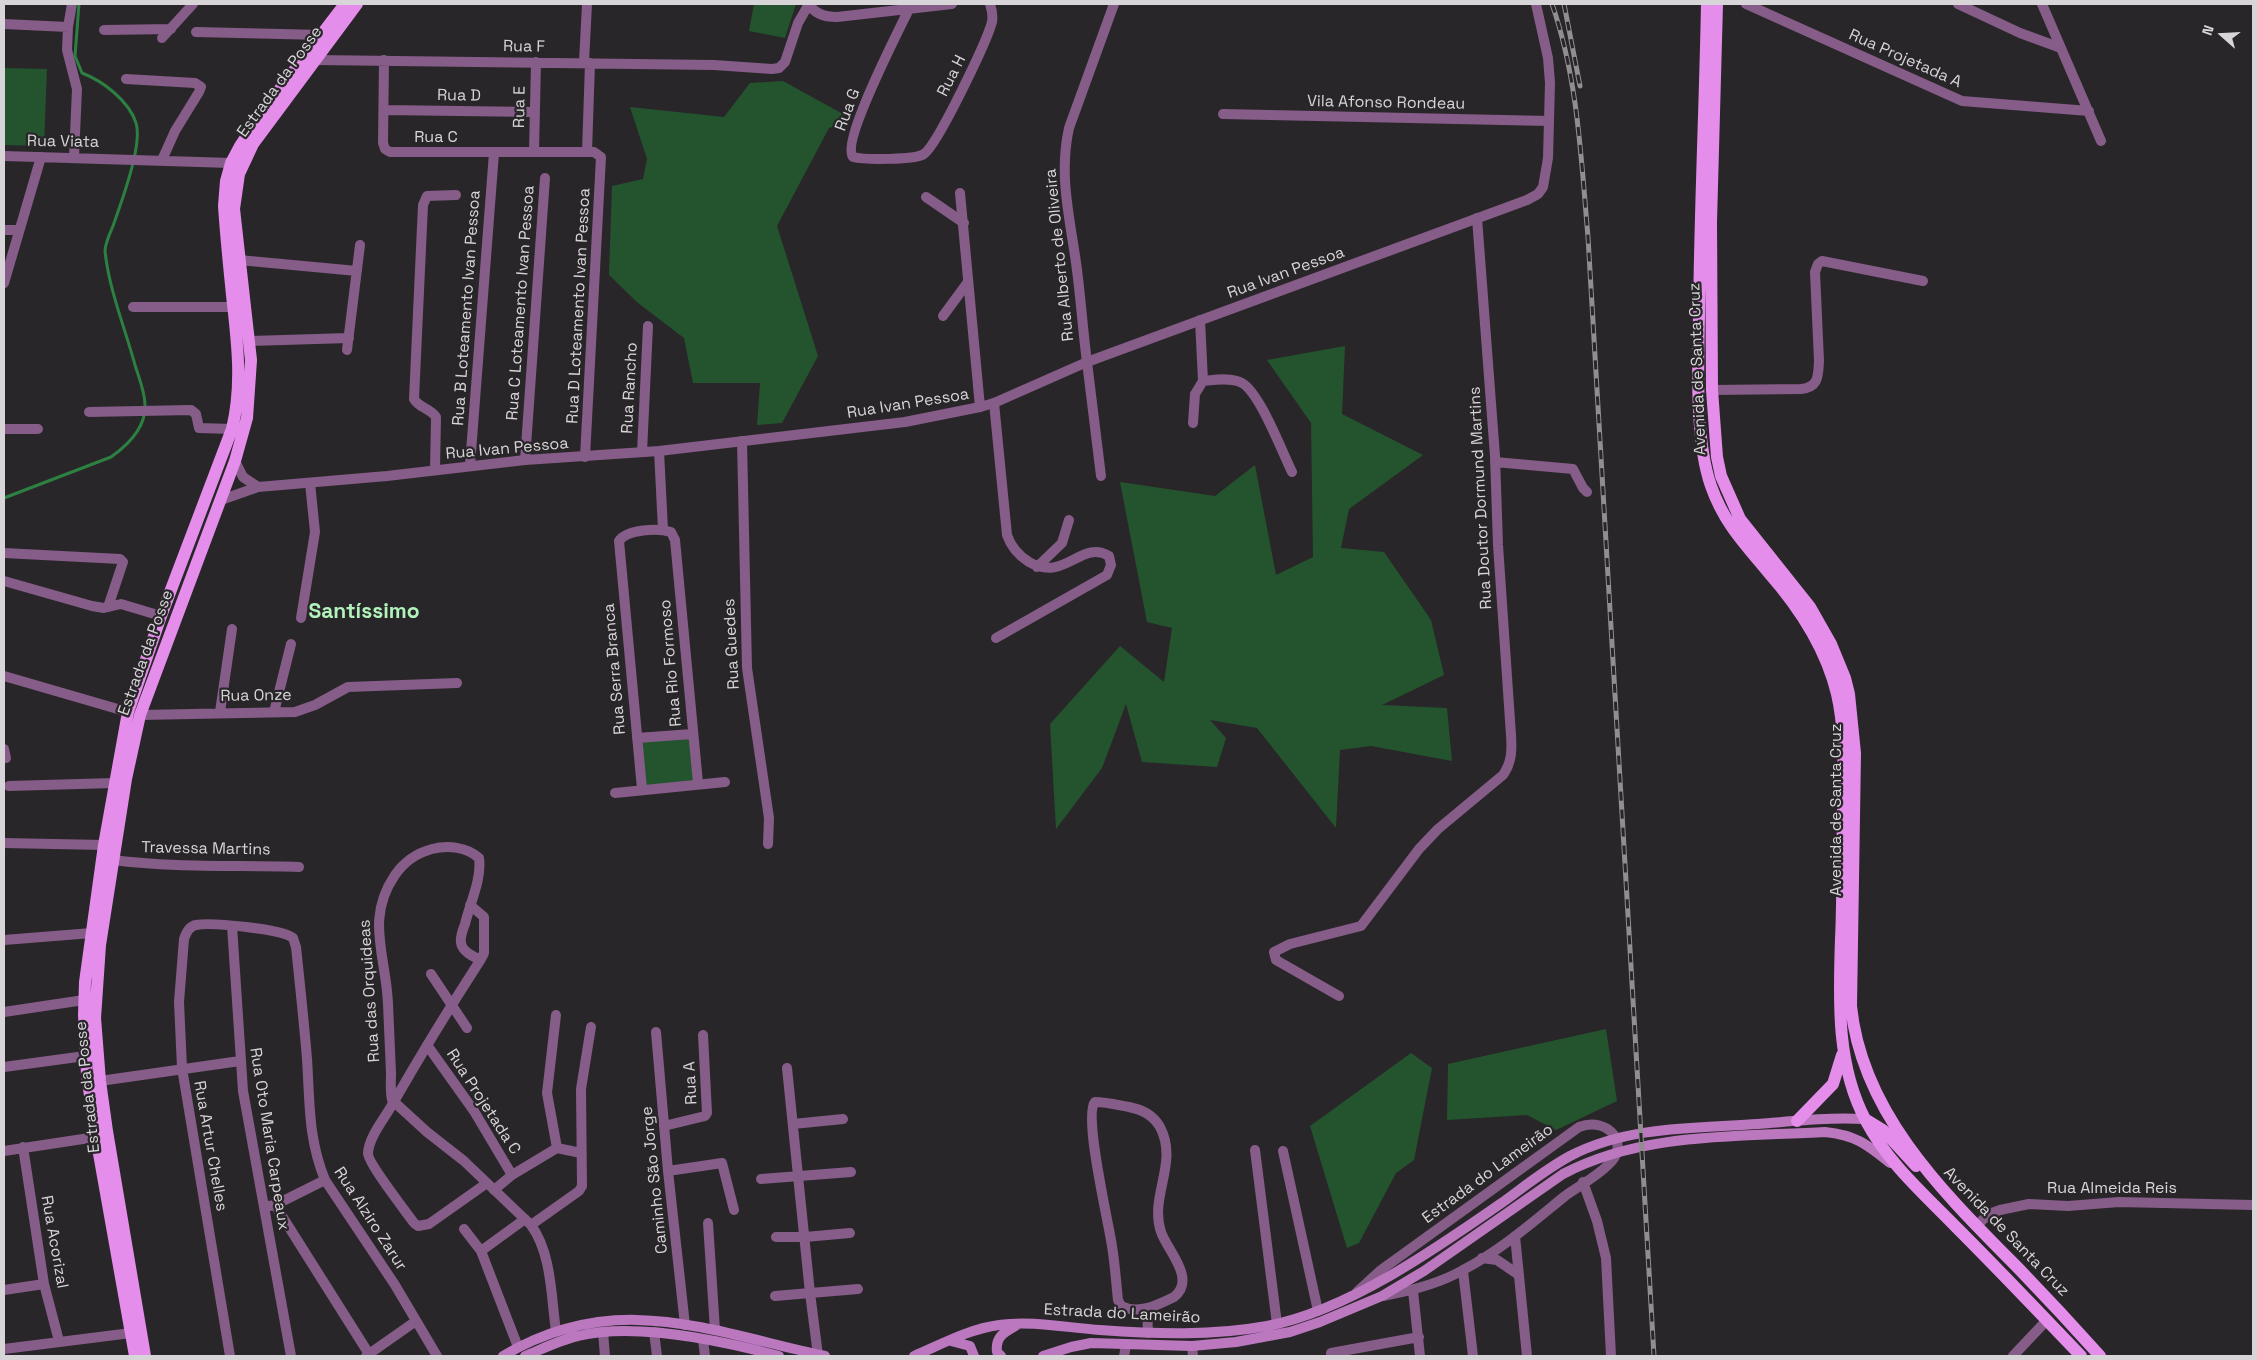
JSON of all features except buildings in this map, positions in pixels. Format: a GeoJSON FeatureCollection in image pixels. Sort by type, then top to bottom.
{"type":"FeatureCollection","features":[{"type":"Feature","properties":{"kind":"main road","name":"Estrada da Posse"},"geometry":{"type":"LineString","coordinates":[[135,1356],[96,1137],[85,1056],[84,1000],[104,845],[114,783],[161,616],[232,429],[238,401],[239,375],[224,206],[226,181],[231,163],[250,128],[324,35],[345,4]]}},
{"type":"Feature","properties":{"kind":"main road","name":"Estrada da Posse"},"geometry":{"type":"LineString","coordinates":[[145,1356],[100,1081],[95,1018],[96,985],[134,713],[221,500],[244,431],[249,405],[251,375],[250,340],[234,208],[237,183],[245,159],[264,128],[357,4]]}},
{"type":"Feature","properties":{"kind":"main road","name":"Avenida de Santa Cruz"},"geometry":{"type":"LineString","coordinates":[[1707,4],[1701,172],[1698,358],[1704,456],[1710,484],[1724,518],[1802,616],[1822,652],[1835,687],[1842,724],[1843,751],[1839,992],[1843,1050],[1849,1076],[1864,1119],[1899,1170],[2081,1356]]}},
{"type":"Feature","properties":{"kind":"main road","name":"Avenida de Santa Cruz"},"geometry":{"type":"LineString","coordinates":[[1717,4],[1711,222],[1712,390],[1717,457],[1721,476],[1731,501],[1752,536],[1810,607],[1831,644],[1845,678],[1852,709],[1855,753],[1851,1006],[1854,1034],[1871,1086],[1932,1178],[2100,1356]]}},
{"type":"Feature","properties":{"kind":"main road"},"geometry":{"type":"LineString","coordinates":[[1793,1121],[1833,1084],[1843,1050]]}},
{"type":"Feature","properties":{"kind":"main road"},"geometry":{"type":"LineString","coordinates":[[1864,1119],[1883,1130],[1912,1162],[1932,1178]]}},
{"type":"Feature","properties":{"kind":"main road","name":"Estrada do Lameirão"},"geometry":{"type":"LineString","coordinates":[[914,1356],[973,1330],[1001,1324],[1148,1333],[1209,1333],[1277,1324],[1318,1311],[1416,1260],[1538,1176],[1570,1156],[1588,1148],[1625,1136],[1681,1128],[1864,1119]]}},
{"type":"Feature","properties":{"kind":"main road","name":"Estrada do Lameirão"},"geometry":{"type":"LineString","coordinates":[[1043,1356],[1081,1344],[1126,1345],[1192,1351],[1290,1332],[1343,1314],[1382,1296],[1424,1271],[1562,1174],[1585,1162],[1624,1150],[1678,1141],[1825,1132],[1852,1136],[1866,1144],[1899,1170]]}},
{"type":"Feature","properties":{"kind":"main road"},"geometry":{"type":"LineString","coordinates":[[503,1356],[518,1347],[556,1331],[603,1320],[626,1318],[715,1330],[821,1356]]}},
{"type":"Feature","properties":{"kind":"main road"},"geometry":{"type":"LineString","coordinates":[[1001,1356],[997,1352],[997,1339],[1001,1334],[1018,1324]]}},
{"type":"Feature","properties":{"kind":"main road"},"geometry":{"type":"LineString","coordinates":[[525,1356],[578,1336],[603,1332],[630,1331],[654,1332],[703,1340],[773,1355]]}},
{"type":"Feature","properties":{"kind":"main road"},"geometry":{"type":"LineString","coordinates":[[949,1341],[961,1342],[970,1346],[974,1356]]}},
{"type":"Feature","properties":{"kind":"street"},"geometry":{"type":"LineString","coordinates":[[72,4],[68,27],[68,59],[77,89],[74,157]]}},
{"type":"Feature","properties":{"kind":"street"},"geometry":{"type":"LineString","coordinates":[[162,38],[193,4]]}},
{"type":"Feature","properties":{"kind":"street"},"geometry":{"type":"LineString","coordinates":[[494,152],[587,152],[587,4]]}},
{"type":"Feature","properties":{"kind":"street"},"geometry":{"type":"LineString","coordinates":[[809,4],[816,12],[830,17],[952,4]]}},
{"type":"Feature","properties":{"kind":"street","name":"Rua F"},"geometry":{"type":"LineString","coordinates":[[316,60],[587,62],[714,65],[772,69],[783,65],[798,23],[809,4]]}},
{"type":"Feature","properties":{"kind":"street","name":"Rua H"},"geometry":{"type":"LineString","coordinates":[[922,156],[932,145],[982,50],[992,21],[993,14],[990,4]]}},
{"type":"Feature","properties":{"kind":"street","name":"Rua Alberto de Oliveira"},"geometry":{"type":"LineString","coordinates":[[1101,476],[1077,269],[1065,191],[1064,148],[1072,120],[1114,4]]}},
{"type":"Feature","properties":{"kind":"street"},"geometry":{"type":"LineString","coordinates":[[1536,4],[1548,58],[1549,121]]}},
{"type":"Feature","properties":{"kind":"street","name":"Rua Projetada A"},"geometry":{"type":"LineString","coordinates":[[1746,4],[1962,101],[2089,112]]}},
{"type":"Feature","properties":{"kind":"street"},"geometry":{"type":"LineString","coordinates":[[1958,4],[2020,33],[2061,48]]}},
{"type":"Feature","properties":{"kind":"street"},"geometry":{"type":"LineString","coordinates":[[2042,4],[2101,141]]}},
{"type":"Feature","properties":{"kind":"street","name":"Rua G"},"geometry":{"type":"LineString","coordinates":[[909,9],[869,95],[857,125],[850,151],[853,157],[864,158],[922,156]]}},
{"type":"Feature","properties":{"kind":"street"},"geometry":{"type":"LineString","coordinates":[[4,24],[68,27]]}},
{"type":"Feature","properties":{"kind":"street"},"geometry":{"type":"LineString","coordinates":[[104,30],[171,29]]}},
{"type":"Feature","properties":{"kind":"street"},"geometry":{"type":"LineString","coordinates":[[196,32],[324,35]]}},
{"type":"Feature","properties":{"kind":"street"},"geometry":{"type":"LineString","coordinates":[[325,48],[334,60]]}},
{"type":"Feature","properties":{"kind":"street"},"geometry":{"type":"LineString","coordinates":[[384,60],[384,110]]}},
{"type":"Feature","properties":{"kind":"street","name":"Rua E"},"geometry":{"type":"LineString","coordinates":[[534,152],[536,62]]}},
{"type":"Feature","properties":{"kind":"street"},"geometry":{"type":"LineString","coordinates":[[126,79],[195,83],[201,87],[175,131],[162,160]]}},
{"type":"Feature","properties":{"kind":"street","name":"Rua D"},"geometry":{"type":"LineString","coordinates":[[384,110],[534,112]]}},
{"type":"Feature","properties":{"kind":"street","name":"Rua C"},"geometry":{"type":"LineString","coordinates":[[384,110],[383,143],[387,151],[394,153],[494,152]]}},
{"type":"Feature","properties":{"kind":"street","name":"Vila Afonso Rondeau"},"geometry":{"type":"LineString","coordinates":[[1223,114],[1549,121]]}},
{"type":"Feature","properties":{"kind":"street","name":"Rua Ivan Pessoa"},"geometry":{"type":"LineString","coordinates":[[221,500],[258,487],[525,460],[659,451],[905,422],[980,407],[1087,362],[1527,200],[1538,194],[1546,176],[1549,121]]}},
{"type":"Feature","properties":{"kind":"street","name":"Rua B Loteamento Ivan Pessoa"},"geometry":{"type":"LineString","coordinates":[[470,466],[494,152]]}},
{"type":"Feature","properties":{"kind":"street","name":"Rua D Loteamento Ivan Pessoa"},"geometry":{"type":"LineString","coordinates":[[585,457],[601,157],[594,152],[587,152]]}},
{"type":"Feature","properties":{"kind":"street","name":"Rua Viata"},"geometry":{"type":"LineString","coordinates":[[4,156],[231,163]]}},
{"type":"Feature","properties":{"kind":"street"},"geometry":{"type":"LineString","coordinates":[[4,283],[41,157]]}},
{"type":"Feature","properties":{"kind":"street","name":"Rua C Loteamento Ivan Pessoa"},"geometry":{"type":"LineString","coordinates":[[525,460],[545,178]]}},
{"type":"Feature","properties":{"kind":"street"},"geometry":{"type":"LineString","coordinates":[[960,193],[980,407]]}},
{"type":"Feature","properties":{"kind":"street"},"geometry":{"type":"LineString","coordinates":[[435,470],[436,417],[432,411],[417,404],[414,399],[423,206],[427,196],[456,195]]}},
{"type":"Feature","properties":{"kind":"street"},"geometry":{"type":"LineString","coordinates":[[926,197],[964,224]]}},
{"type":"Feature","properties":{"kind":"street","name":"Rua Doutor Dormund Martins"},"geometry":{"type":"LineString","coordinates":[[1338,996],[1276,960],[1274,952],[1290,944],[1361,926],[1432,835],[1503,775],[1509,766],[1512,750],[1498,545],[1495,462],[1477,218]]}},
{"type":"Feature","properties":{"kind":"street"},"geometry":{"type":"LineString","coordinates":[[4,230],[19,230]]}},
{"type":"Feature","properties":{"kind":"street"},"geometry":{"type":"LineString","coordinates":[[347,350],[360,245]]}},
{"type":"Feature","properties":{"kind":"street"},"geometry":{"type":"LineString","coordinates":[[239,260],[357,271]]}},
{"type":"Feature","properties":{"kind":"street"},"geometry":{"type":"LineString","coordinates":[[1712,390],[1800,389],[1810,388],[1814,384],[1819,361],[1815,272],[1818,264],[1822,261],[1923,281]]}},
{"type":"Feature","properties":{"kind":"street"},"geometry":{"type":"LineString","coordinates":[[943,316],[968,282]]}},
{"type":"Feature","properties":{"kind":"street"},"geometry":{"type":"LineString","coordinates":[[133,307],[233,307]]}},
{"type":"Feature","properties":{"kind":"street"},"geometry":{"type":"LineString","coordinates":[[1193,423],[1195,394],[1203,381],[1200,320]]}},
{"type":"Feature","properties":{"kind":"street","name":"Rua Rancho"},"geometry":{"type":"LineString","coordinates":[[642,452],[648,326]]}},
{"type":"Feature","properties":{"kind":"street"},"geometry":{"type":"LineString","coordinates":[[250,340],[349,338]]}},
{"type":"Feature","properties":{"kind":"street"},"geometry":{"type":"LineString","coordinates":[[1203,381],[1236,381],[1249,389],[1258,403],[1292,472]]}},
{"type":"Feature","properties":{"kind":"street"},"geometry":{"type":"LineString","coordinates":[[994,402],[1007,535],[1016,552],[1038,567],[1059,567],[1092,551],[1101,552],[1108,556],[1111,565],[1106,575],[996,638]]}},
{"type":"Feature","properties":{"kind":"street"},"geometry":{"type":"LineString","coordinates":[[89,412],[191,410],[196,414],[199,428],[232,429]]}},
{"type":"Feature","properties":{"kind":"street"},"geometry":{"type":"LineString","coordinates":[[4,429],[38,429]]}},
{"type":"Feature","properties":{"kind":"street","name":"Rua Guedes"},"geometry":{"type":"LineString","coordinates":[[742,441],[748,676],[768,809],[768,844]]}},
{"type":"Feature","properties":{"kind":"street"},"geometry":{"type":"LineString","coordinates":[[659,451],[663,530]]}},
{"type":"Feature","properties":{"kind":"street"},"geometry":{"type":"LineString","coordinates":[[235,461],[243,477],[258,487]]}},
{"type":"Feature","properties":{"kind":"street"},"geometry":{"type":"LineString","coordinates":[[1495,462],[1573,470],[1587,492]]}},
{"type":"Feature","properties":{"kind":"street"},"geometry":{"type":"LineString","coordinates":[[301,618],[315,532],[310,483]]}},
{"type":"Feature","properties":{"kind":"street"},"geometry":{"type":"LineString","coordinates":[[1038,567],[1062,543],[1069,520]]}},
{"type":"Feature","properties":{"kind":"street","name":"Rua Rio Formoso"},"geometry":{"type":"LineString","coordinates":[[663,530],[671,532],[675,540],[698,784]]}},
{"type":"Feature","properties":{"kind":"street","name":"Rua Serra Branca"},"geometry":{"type":"LineString","coordinates":[[642,789],[619,546],[620,539],[628,534],[663,530]]}},
{"type":"Feature","properties":{"kind":"street"},"geometry":{"type":"LineString","coordinates":[[4,554],[120,559],[122,564],[108,607]]}},
{"type":"Feature","properties":{"kind":"street"},"geometry":{"type":"LineString","coordinates":[[4,581],[92,606],[104,608],[121,604],[161,616]]}},
{"type":"Feature","properties":{"kind":"street"},"geometry":{"type":"LineString","coordinates":[[220,712],[232,630]]}},
{"type":"Feature","properties":{"kind":"street"},"geometry":{"type":"LineString","coordinates":[[274,712],[292,644]]}},
{"type":"Feature","properties":{"kind":"street","name":"Estrada da Posse"},"geometry":{"type":"LineString","coordinates":[[4,676],[134,713]]}},
{"type":"Feature","properties":{"kind":"street","name":"Rua Onze"},"geometry":{"type":"LineString","coordinates":[[134,713],[303,710],[341,689],[356,685],[457,683]]}},
{"type":"Feature","properties":{"kind":"street"},"geometry":{"type":"LineString","coordinates":[[637,738],[692,734]]}},
{"type":"Feature","properties":{"kind":"street"},"geometry":{"type":"LineString","coordinates":[[615,793],[725,782]]}},
{"type":"Feature","properties":{"kind":"street"},"geometry":{"type":"LineString","coordinates":[[9,786],[114,783]]}},
{"type":"Feature","properties":{"kind":"street"},"geometry":{"type":"LineString","coordinates":[[4,843],[104,845]]}},
{"type":"Feature","properties":{"kind":"street","name":"Rua das Orquideas"},"geometry":{"type":"LineString","coordinates":[[394,1103],[391,1095],[387,990],[378,912],[382,899],[399,870],[409,860],[420,853],[434,848],[450,848],[473,852],[479,858],[479,875],[461,943],[468,953],[481,959]]}},
{"type":"Feature","properties":{"kind":"street","name":"Travessa Martins"},"geometry":{"type":"LineString","coordinates":[[113,860],[182,866],[206,864],[299,867]]}},
{"type":"Feature","properties":{"kind":"street"},"geometry":{"type":"LineString","coordinates":[[470,906],[484,917],[484,953],[374,1136],[368,1153],[369,1159],[418,1226],[429,1224],[557,1148],[581,1153]]}},
{"type":"Feature","properties":{"kind":"street","name":"Rua Artur Chelles"},"geometry":{"type":"LineString","coordinates":[[230,1356],[182,1068],[179,1002],[184,939],[188,930],[195,925],[232,926]]}},
{"type":"Feature","properties":{"kind":"street","name":"Rua Alziro Zarur"},"geometry":{"type":"LineString","coordinates":[[232,926],[280,932],[293,938],[296,947],[307,1059],[310,1128],[313,1144],[325,1180],[395,1285],[436,1356]]}},
{"type":"Feature","properties":{"kind":"street","name":"Rua Oto Maria Carpeaux"},"geometry":{"type":"LineString","coordinates":[[232,926],[240,1061],[263,1206],[291,1356]]}},
{"type":"Feature","properties":{"kind":"street"},"geometry":{"type":"LineString","coordinates":[[4,940],[92,933]]}},
{"type":"Feature","properties":{"kind":"street"},"geometry":{"type":"LineString","coordinates":[[431,974],[467,1028]]}},
{"type":"Feature","properties":{"kind":"street"},"geometry":{"type":"LineString","coordinates":[[4,1012],[84,1000]]}},
{"type":"Feature","properties":{"kind":"street"},"geometry":{"type":"LineString","coordinates":[[556,1015],[547,1093],[557,1148]]}},
{"type":"Feature","properties":{"kind":"street"},"geometry":{"type":"LineString","coordinates":[[481,1251],[578,1191],[582,1186],[581,1089],[591,1027]]}},
{"type":"Feature","properties":{"kind":"street","name":"Caminho São Jorge"},"geometry":{"type":"LineString","coordinates":[[656,1032],[668,1171],[685,1325]]}},
{"type":"Feature","properties":{"kind":"street","name":"Rua A"},"geometry":{"type":"LineString","coordinates":[[664,1126],[707,1114],[703,1035]]}},
{"type":"Feature","properties":{"kind":"street","name":"Rua Projetada C"},"geometry":{"type":"LineString","coordinates":[[427,1045],[474,1111],[512,1175]]}},
{"type":"Feature","properties":{"kind":"street"},"geometry":{"type":"LineString","coordinates":[[4,1067],[85,1056]]}},
{"type":"Feature","properties":{"kind":"street"},"geometry":{"type":"LineString","coordinates":[[100,1081],[240,1061]]}},
{"type":"Feature","properties":{"kind":"street"},"geometry":{"type":"LineString","coordinates":[[787,1068],[810,1293],[821,1356]]}},
{"type":"Feature","properties":{"kind":"street"},"geometry":{"type":"LineString","coordinates":[[1095,1102],[1135,1109],[1148,1114],[1158,1124],[1167,1144],[1167,1158],[1160,1196],[1159,1225],[1180,1268],[1182,1284],[1178,1294],[1174,1297],[1147,1309],[1128,1309],[1121,1306],[1118,1300],[1112,1248],[1102,1198],[1092,1125],[1092,1108],[1095,1102]]}},
{"type":"Feature","properties":{"kind":"street"},"geometry":{"type":"LineString","coordinates":[[394,1103],[491,1186],[528,1222],[539,1238],[544,1254],[556,1331]]}},
{"type":"Feature","properties":{"kind":"street"},"geometry":{"type":"LineString","coordinates":[[793,1124],[843,1119]]}},
{"type":"Feature","properties":{"kind":"street","name":"Estrada do Lameirão"},"geometry":{"type":"LineString","coordinates":[[1357,1292],[1381,1270],[1579,1128],[1592,1123],[1598,1124],[1607,1128],[1615,1137],[1617,1149],[1609,1164],[1583,1182],[1515,1236],[1463,1271],[1413,1290],[1382,1296]]}},
{"type":"Feature","properties":{"kind":"street"},"geometry":{"type":"LineString","coordinates":[[4,1150],[96,1137]]}},
{"type":"Feature","properties":{"kind":"street","name":"Rua Acorizal"},"geometry":{"type":"LineString","coordinates":[[23,1147],[44,1284],[59,1342]]}},
{"type":"Feature","properties":{"kind":"street"},"geometry":{"type":"LineString","coordinates":[[1255,1150],[1277,1324]]}},
{"type":"Feature","properties":{"kind":"street"},"geometry":{"type":"LineString","coordinates":[[1283,1150],[1318,1311]]}},
{"type":"Feature","properties":{"kind":"street"},"geometry":{"type":"LineString","coordinates":[[668,1171],[722,1163],[734,1210]]}},
{"type":"Feature","properties":{"kind":"street"},"geometry":{"type":"LineString","coordinates":[[761,1179],[851,1172]]}},
{"type":"Feature","properties":{"kind":"street"},"geometry":{"type":"LineString","coordinates":[[263,1206],[276,1205],[325,1180]]}},
{"type":"Feature","properties":{"kind":"street"},"geometry":{"type":"LineString","coordinates":[[1583,1182],[1597,1221],[1606,1258],[1611,1356]]}},
{"type":"Feature","properties":{"kind":"street","name":"Rua Almeida Reis"},"geometry":{"type":"LineString","coordinates":[[1976,1226],[1994,1212],[2029,1204],[2068,1206],[2119,1202],[2253,1205]]}},
{"type":"Feature","properties":{"kind":"street"},"geometry":{"type":"LineString","coordinates":[[276,1205],[368,1355],[416,1321]]}},
{"type":"Feature","properties":{"kind":"street"},"geometry":{"type":"LineString","coordinates":[[708,1223],[715,1330]]}},
{"type":"Feature","properties":{"kind":"street"},"geometry":{"type":"LineString","coordinates":[[464,1228],[481,1251],[518,1347]]}},
{"type":"Feature","properties":{"kind":"street"},"geometry":{"type":"LineString","coordinates":[[776,1237],[804,1237],[850,1233]]}},
{"type":"Feature","properties":{"kind":"street"},"geometry":{"type":"LineString","coordinates":[[1515,1236],[1527,1356]]}},
{"type":"Feature","properties":{"kind":"street"},"geometry":{"type":"LineString","coordinates":[[1482,1258],[1497,1260],[1518,1275]]}},
{"type":"Feature","properties":{"kind":"street"},"geometry":{"type":"LineString","coordinates":[[1463,1271],[1473,1356]]}},
{"type":"Feature","properties":{"kind":"street"},"geometry":{"type":"LineString","coordinates":[[4,1290],[44,1284]]}},
{"type":"Feature","properties":{"kind":"street"},"geometry":{"type":"LineString","coordinates":[[775,1296],[858,1289]]}},
{"type":"Feature","properties":{"kind":"street"},"geometry":{"type":"LineString","coordinates":[[1413,1290],[1420,1356]]}},
{"type":"Feature","properties":{"kind":"street"},"geometry":{"type":"LineString","coordinates":[[1147,1309],[1148,1333]]}},
{"type":"Feature","properties":{"kind":"street"},"geometry":{"type":"LineString","coordinates":[[2013,1356],[2047,1320]]}},
{"type":"Feature","properties":{"kind":"street"},"geometry":{"type":"LineString","coordinates":[[603,1332],[605,1356]]}},
{"type":"Feature","properties":{"kind":"street"},"geometry":{"type":"LineString","coordinates":[[654,1332],[657,1356]]}},
{"type":"Feature","properties":{"kind":"street"},"geometry":{"type":"LineString","coordinates":[[4,1350],[131,1333]]}},
{"type":"Feature","properties":{"kind":"street"},"geometry":{"type":"LineString","coordinates":[[1331,1353],[1419,1337]]}},
{"type":"Feature","properties":{"kind":"street"},"geometry":{"type":"LineString","coordinates":[[703,1340],[705,1356]]}},
{"type":"Feature","properties":{"kind":"street"},"geometry":{"type":"LineString","coordinates":[[1124,1356],[1126,1345]]}},
{"type":"Feature","properties":{"kind":"green space"},"geometry":{"type":"Polygon","coordinates":[[[754,4],[796,4],[785,38],[749,31],[754,4]]]}},
{"type":"Feature","properties":{"kind":"green space"},"geometry":{"type":"Polygon","coordinates":[[[4,68],[47,69],[44,146],[4,145],[4,68]]]}},
{"type":"Feature","properties":{"kind":"green space"},"geometry":{"type":"Polygon","coordinates":[[[783,81],[843,114],[842,124],[829,128],[777,226],[818,356],[782,423],[757,425],[760,383],[693,383],[684,338],[638,303],[609,275],[612,186],[643,179],[647,159],[630,107],[724,117],[750,83],[783,81]]]}},
{"type":"Feature","properties":{"kind":"green space"},"geometry":{"type":"Polygon","coordinates":[[[1345,346],[1342,414],[1423,455],[1349,509],[1341,548],[1384,552],[1431,620],[1444,675],[1382,705],[1447,708],[1452,761],[1371,746],[1340,750],[1336,828],[1257,728],[1210,720],[1226,738],[1217,767],[1142,762],[1126,704],[1102,768],[1056,829],[1050,724],[1120,646],[1164,682],[1172,628],[1147,622],[1120,482],[1215,496],[1255,465],[1276,575],[1313,557],[1311,423],[1267,360],[1345,346]]]}},
{"type":"Feature","properties":{"kind":"green space"},"geometry":{"type":"Polygon","coordinates":[[[692,734],[698,783],[642,789],[637,738],[692,734]]]}},
{"type":"Feature","properties":{"kind":"green space"},"geometry":{"type":"Polygon","coordinates":[[[1606,1029],[1617,1101],[1556,1130],[1527,1115],[1447,1120],[1448,1064],[1606,1029]]]}},
{"type":"Feature","properties":{"kind":"green space"},"geometry":{"type":"Polygon","coordinates":[[[1411,1053],[1432,1068],[1414,1160],[1396,1173],[1359,1243],[1347,1248],[1310,1126],[1411,1053]]]}},
{"type":"Feature","properties":{"kind":"waterway"},"geometry":{"type":"LineString","coordinates":[[4,498],[111,457],[135,435],[145,413],[143,390],[114,294],[105,251],[134,159],[137,133],[136,123],[128,107],[114,93],[98,81],[82,73],[75,56],[79,4]]}},
{"type":"Feature","properties":{"kind":"railway"},"geometry":{"type":"LineString","coordinates":[[1552,4],[1561,32],[1573,90],[1588,237],[1654,1356]]}},
{"type":"Feature","properties":{"kind":"railway"},"geometry":{"type":"LineString","coordinates":[[1564,4],[1580,86]]}},
{"type":"Feature","properties":{"kind":"district","name":"Santíssimo"},"geometry":{"type":"Point","coordinates":[364,612]}}]}
